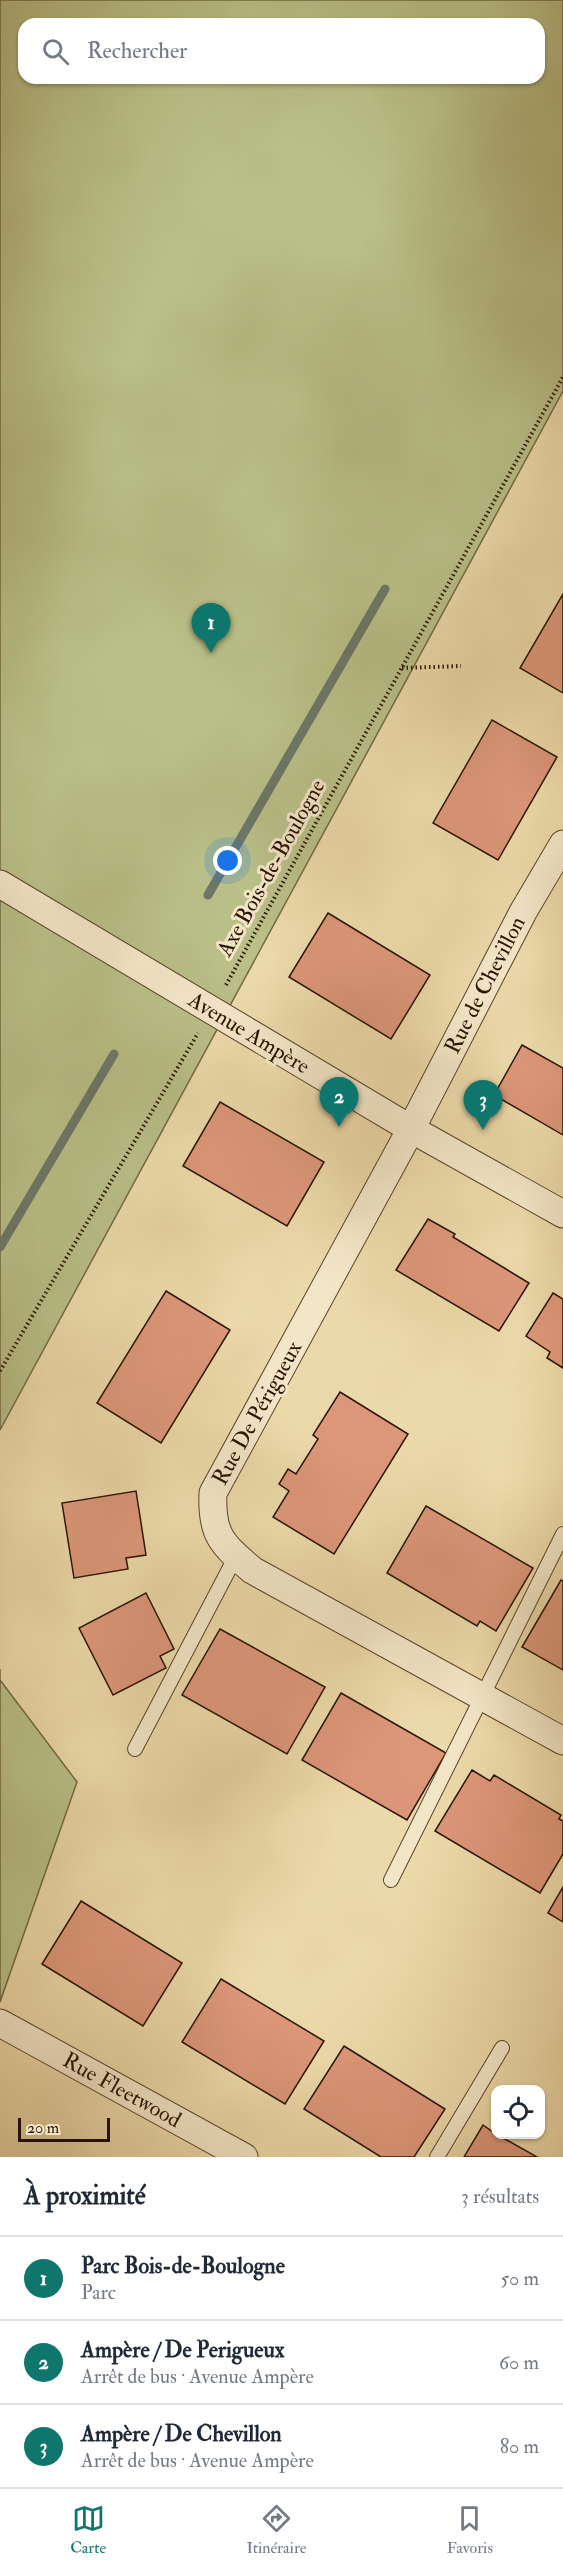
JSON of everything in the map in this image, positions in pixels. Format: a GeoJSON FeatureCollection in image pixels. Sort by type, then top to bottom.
{"type":"FeatureCollection","features":[{"type":"Feature","properties":{"kind":"street","name":"Rue de Chevillon"},"geometry":{"type":"LineString","coordinates":[[411,1129],[523,912],[563,844]]}},
{"type":"Feature","properties":{"kind":"street","name":"Avenue Ampère"},"geometry":{"type":"LineString","coordinates":[[0,884],[411,1129],[563,1214]]}},
{"type":"Feature","properties":{"kind":"street","name":"Rue De Périgueux"},"geometry":{"type":"LineString","coordinates":[[411,1129],[213,1493],[212,1516],[219,1538],[252,1570],[563,1741]]}},
{"type":"Feature","properties":{"kind":"street","name":"Rue Fleetwood"},"geometry":{"type":"LineString","coordinates":[[0,2023],[244,2157]]}},
{"type":"Feature","properties":{"kind":"lane"},"geometry":{"type":"LineString","coordinates":[[391,1880],[563,1534]]}},
{"type":"Feature","properties":{"kind":"lane"},"geometry":{"type":"LineString","coordinates":[[135,1749],[236,1556]]}},
{"type":"Feature","properties":{"kind":"lane"},"geometry":{"type":"LineString","coordinates":[[437,2157],[502,2048]]}},
{"type":"Feature","properties":{"kind":"path","name":"Axe Bois-de-Boulogne"},"geometry":{"type":"LineString","coordinates":[[0,1371],[212,1010],[563,377]]}},
{"type":"Feature","properties":{"kind":"path"},"geometry":{"type":"LineString","coordinates":[[401,668],[460,666]]}},
{"type":"Feature","properties":{"kind":"green space"},"geometry":{"type":"Polygon","coordinates":[[[0,0],[563,0],[563,391],[0,1430],[0,0]]]}},
{"type":"Feature","properties":{"kind":"green space"},"geometry":{"type":"Polygon","coordinates":[[[0,1680],[77,1782],[0,2002],[0,1680]]]}},
{"type":"Feature","properties":{"kind":"building"},"geometry":{"type":"Polygon","coordinates":[[[563,594],[563,693],[520,668],[563,594]]]}},
{"type":"Feature","properties":{"kind":"building"},"geometry":{"type":"Polygon","coordinates":[[[492,720],[557,757],[498,860],[433,823],[492,720]]]}},
{"type":"Feature","properties":{"kind":"building"},"geometry":{"type":"Polygon","coordinates":[[[328,913],[430,975],[391,1039],[289,977],[328,913]]]}},
{"type":"Feature","properties":{"kind":"building"},"geometry":{"type":"Polygon","coordinates":[[[522,1045],[563,1068],[563,1135],[494,1095],[522,1045]]]}},
{"type":"Feature","properties":{"kind":"building"},"geometry":{"type":"Polygon","coordinates":[[[220,1102],[324,1162],[287,1226],[183,1166],[220,1102]]]}},
{"type":"Feature","properties":{"kind":"building"},"geometry":{"type":"Polygon","coordinates":[[[428,1219],[455,1234],[453,1237],[529,1283],[499,1331],[396,1270],[428,1219]]]}},
{"type":"Feature","properties":{"kind":"building"},"geometry":{"type":"Polygon","coordinates":[[[166,1291],[230,1330],[161,1443],[97,1403],[166,1291]]]}},
{"type":"Feature","properties":{"kind":"building"},"geometry":{"type":"Polygon","coordinates":[[[553,1293],[563,1299],[563,1368],[547,1358],[550,1352],[526,1336],[553,1293]]]}},
{"type":"Feature","properties":{"kind":"building"},"geometry":{"type":"Polygon","coordinates":[[[340,1392],[408,1434],[334,1554],[273,1517],[289,1491],[279,1484],[288,1469],[296,1474],[318,1439],[313,1435],[340,1392]]]}},
{"type":"Feature","properties":{"kind":"building"},"geometry":{"type":"Polygon","coordinates":[[[136,1491],[146,1555],[126,1558],[128,1569],[74,1578],[62,1503],[136,1491]]]}},
{"type":"Feature","properties":{"kind":"building"},"geometry":{"type":"Polygon","coordinates":[[[426,1506],[533,1568],[496,1631],[480,1621],[477,1626],[387,1573],[426,1506]]]}},
{"type":"Feature","properties":{"kind":"building"},"geometry":{"type":"Polygon","coordinates":[[[561,1580],[563,1581],[563,1670],[522,1647],[561,1580]]]}},
{"type":"Feature","properties":{"kind":"building"},"geometry":{"type":"Polygon","coordinates":[[[146,1593],[174,1649],[160,1656],[166,1668],[113,1695],[79,1628],[146,1593]]]}},
{"type":"Feature","properties":{"kind":"building"},"geometry":{"type":"Polygon","coordinates":[[[220,1629],[325,1687],[287,1754],[182,1695],[220,1629]]]}},
{"type":"Feature","properties":{"kind":"building"},"geometry":{"type":"Polygon","coordinates":[[[341,1693],[446,1753],[407,1820],[302,1760],[341,1693]]]}},
{"type":"Feature","properties":{"kind":"building"},"geometry":{"type":"Polygon","coordinates":[[[472,1770],[490,1781],[494,1775],[561,1815],[559,1819],[563,1821],[563,1854],[540,1893],[435,1831],[472,1770]]]}},
{"type":"Feature","properties":{"kind":"building"},"geometry":{"type":"Polygon","coordinates":[[[563,1887],[563,1922],[548,1913],[563,1887]]]}},
{"type":"Feature","properties":{"kind":"building"},"geometry":{"type":"Polygon","coordinates":[[[81,1901],[182,1963],[143,2026],[42,1964],[81,1901]]]}},
{"type":"Feature","properties":{"kind":"building"},"geometry":{"type":"Polygon","coordinates":[[[221,1979],[324,2041],[285,2104],[182,2042],[221,1979]]]}},
{"type":"Feature","properties":{"kind":"building"},"geometry":{"type":"Polygon","coordinates":[[[344,2046],[445,2109],[414,2157],[381,2157],[304,2109],[344,2046]]]}},
{"type":"Feature","properties":{"kind":"building"},"geometry":{"type":"Polygon","coordinates":[[[483,2125],[491,2131],[491,2139],[505,2139],[537,2157],[464,2157],[483,2125]]]}},
{"type":"Feature","properties":{"kind":"waterway"},"geometry":{"type":"LineString","coordinates":[[208,895],[385,589]]}},
{"type":"Feature","properties":{"kind":"waterway"},"geometry":{"type":"LineString","coordinates":[[0,1247],[114,1054]]}},
{"type":"Feature","properties":{"kind":"place","name":"Parc Bois-de-Boulogne"},"geometry":{"type":"Point","coordinates":[211,653]}},
{"type":"Feature","properties":{"kind":"place","name":"Ampère / De Perigueux"},"geometry":{"type":"Point","coordinates":[339,1127]}},
{"type":"Feature","properties":{"kind":"place","name":"Ampère / De Chevillon"},"geometry":{"type":"Point","coordinates":[483,1130]}}]}
